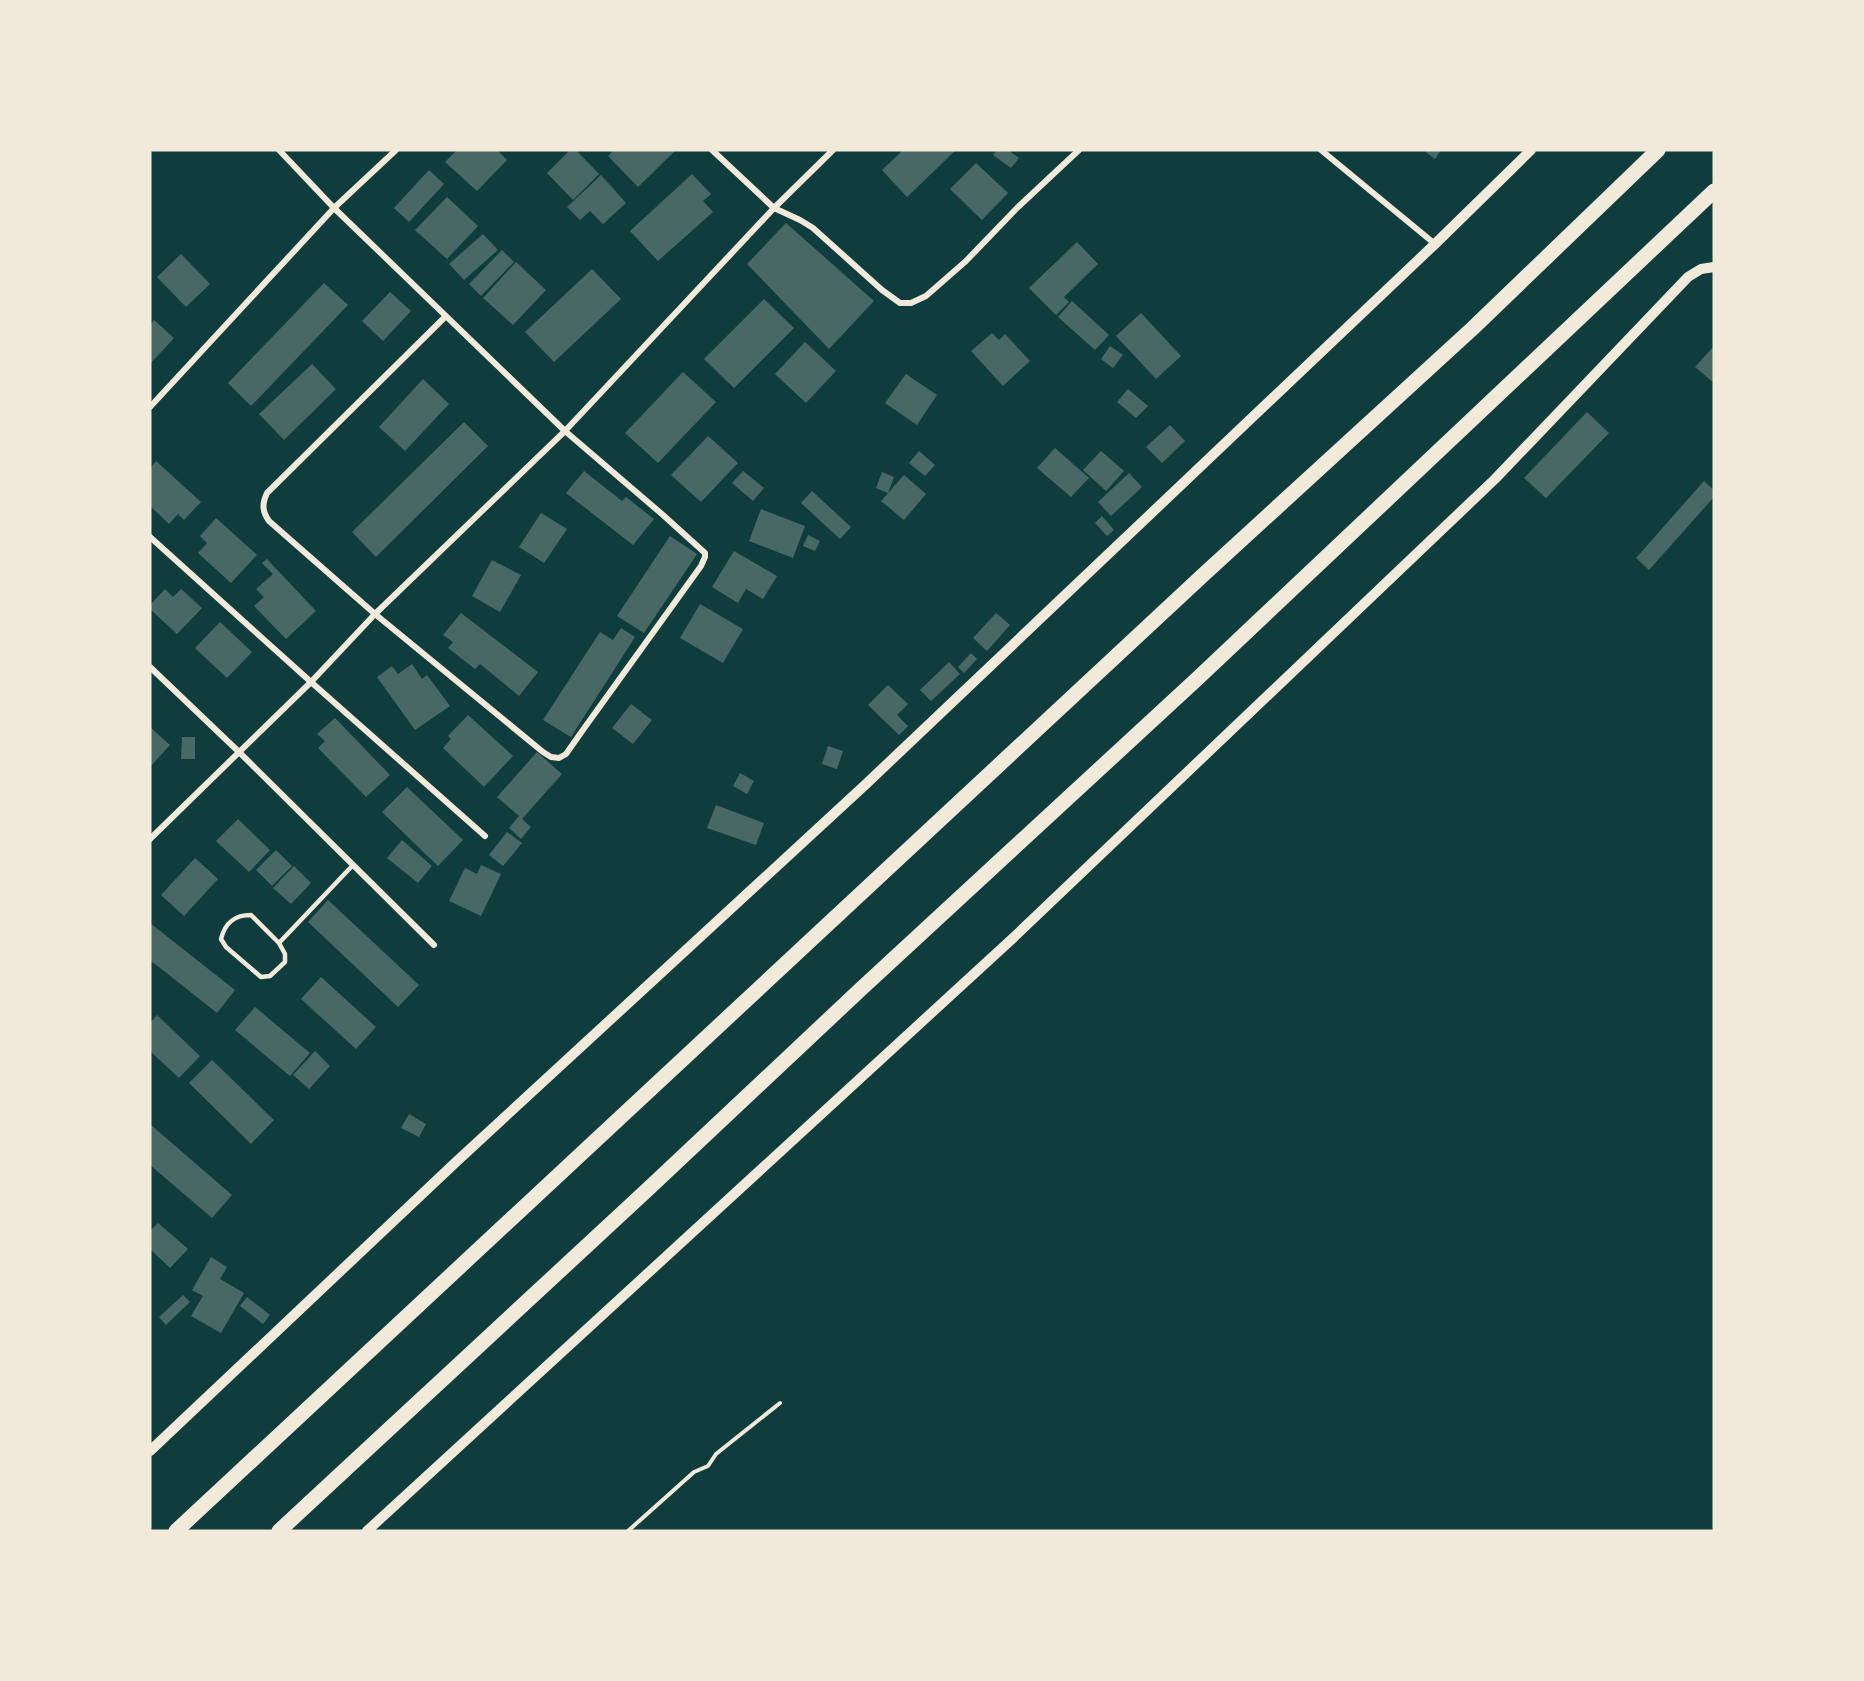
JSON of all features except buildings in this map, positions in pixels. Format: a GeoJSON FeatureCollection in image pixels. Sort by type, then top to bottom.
{"type":"FeatureCollection","features":[{"type":"Feature","properties":{"kind":"highway"},"geometry":{"type":"LineString","coordinates":[[176,1531],[1202,576],[1473,328],[1658,150]]}},
{"type":"Feature","properties":{"kind":"highway"},"geometry":{"type":"LineString","coordinates":[[279,1531],[1198,678],[1714,191]]}},
{"type":"Feature","properties":{"kind":"street"},"geometry":{"type":"LineString","coordinates":[[279,150],[334,208],[446,316],[565,431],[705,554],[701,566],[566,753],[559,758],[551,757],[543,752],[375,614],[269,521],[264,514],[264,499],[267,493],[446,316]]}},
{"type":"Feature","properties":{"kind":"street"},"geometry":{"type":"LineString","coordinates":[[150,406],[334,208],[396,150]]}},
{"type":"Feature","properties":{"kind":"street"},"geometry":{"type":"LineString","coordinates":[[712,150],[774,208],[813,228],[882,290],[900,303],[911,303],[926,296],[966,261],[1017,208],[1079,150]]}},
{"type":"Feature","properties":{"kind":"street"},"geometry":{"type":"LineString","coordinates":[[150,839],[310,682],[375,614],[565,431],[774,208],[833,150]]}},
{"type":"Feature","properties":{"kind":"street"},"geometry":{"type":"LineString","coordinates":[[1321,150],[1435,244]]}},
{"type":"Feature","properties":{"kind":"street"},"geometry":{"type":"LineString","coordinates":[[150,1451],[456,1162],[865,785],[1531,150]]}},
{"type":"Feature","properties":{"kind":"street"},"geometry":{"type":"LineString","coordinates":[[367,1531],[1021,931],[1495,479],[1688,277],[1701,269],[1714,267]]}},
{"type":"Feature","properties":{"kind":"street"},"geometry":{"type":"LineString","coordinates":[[150,537],[485,836]]}},
{"type":"Feature","properties":{"kind":"street"},"geometry":{"type":"LineString","coordinates":[[150,667],[434,945]]}},
{"type":"Feature","properties":{"kind":"lane"},"geometry":{"type":"LineString","coordinates":[[279,943],[354,866]]}},
{"type":"Feature","properties":{"kind":"lane"},"geometry":{"type":"LineString","coordinates":[[241,915],[250,915],[279,943],[285,954],[285,962],[270,976],[261,977],[226,947],[221,939],[224,927],[232,920],[241,915]]}},
{"type":"Feature","properties":{"kind":"path"},"geometry":{"type":"LineString","coordinates":[[628,1531],[694,1472],[708,1466],[717,1454],[780,1403]]}}]}
